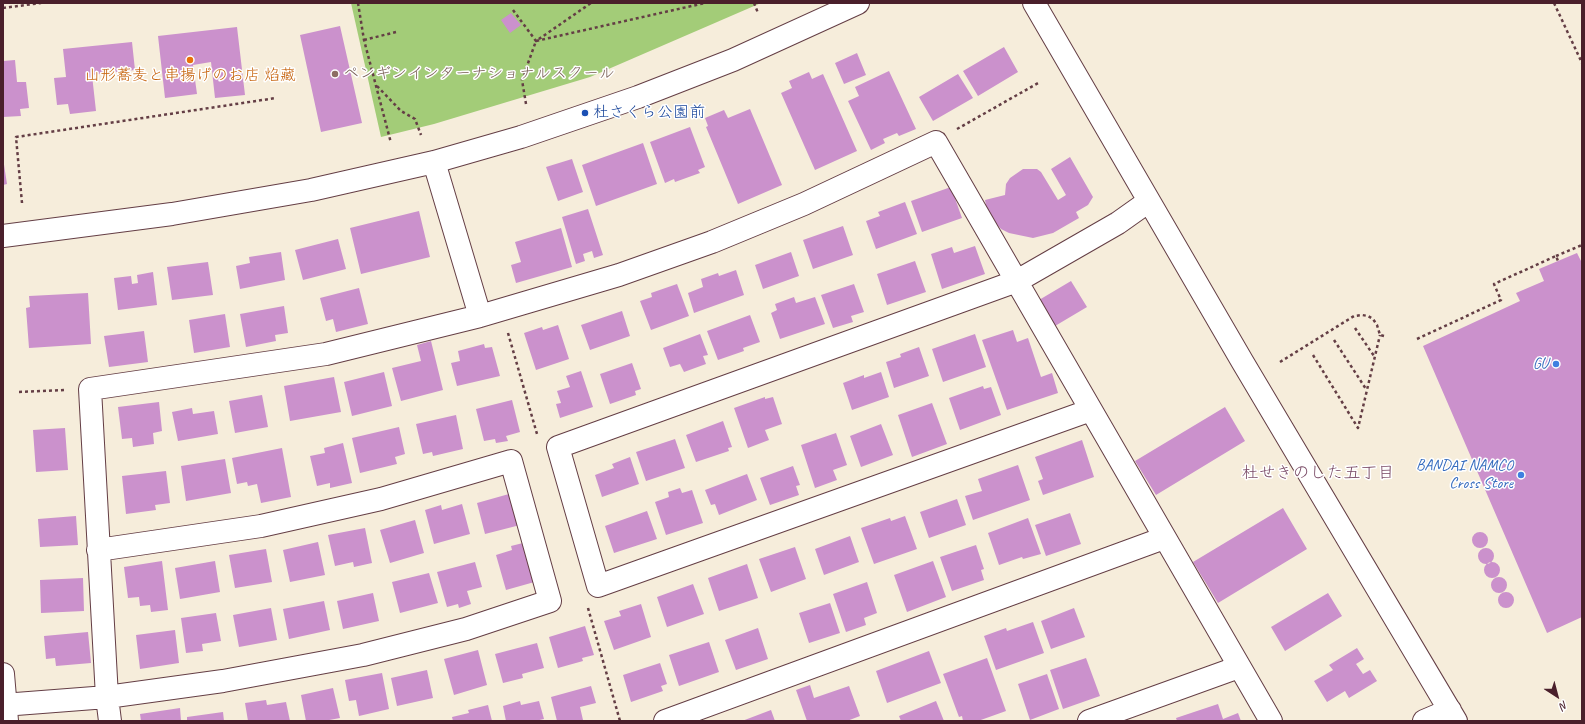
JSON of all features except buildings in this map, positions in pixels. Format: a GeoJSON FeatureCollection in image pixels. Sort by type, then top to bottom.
{"type":"FeatureCollection","features":[{"type":"Feature","properties":{"kind":"street"},"geometry":{"type":"LineString","coordinates":[[3,236],[172,214],[305,192],[434,162],[521,136],[638,97],[733,60],[858,3]]}},
{"type":"Feature","properties":{"kind":"street"},"geometry":{"type":"LineString","coordinates":[[1034,3],[1149,201],[1453,715],[1424,721]]}},
{"type":"Feature","properties":{"kind":"street"},"geometry":{"type":"LineString","coordinates":[[110,721],[107,697],[98,550],[90,389],[326,354],[480,316],[619,276],[712,242],[804,204],[936,142],[1271,721]]}},
{"type":"Feature","properties":{"kind":"street"},"geometry":{"type":"LineString","coordinates":[[434,162],[480,316]]}},
{"type":"Feature","properties":{"kind":"street"},"geometry":{"type":"LineString","coordinates":[[1091,410],[598,586],[558,446],[1017,281],[1118,223],[1149,201]]}},
{"type":"Feature","properties":{"kind":"street"},"geometry":{"type":"LineString","coordinates":[[3,674],[5,710],[107,697],[223,681],[363,655],[466,629],[550,601],[511,461],[381,499],[268,524],[98,550]]}},
{"type":"Feature","properties":{"kind":"street"},"geometry":{"type":"LineString","coordinates":[[674,720],[1164,538]]}},
{"type":"Feature","properties":{"kind":"street"},"geometry":{"type":"LineString","coordinates":[[1089,721],[1239,667]]}},
{"type":"Feature","properties":{"kind":"path"},"geometry":{"type":"LineString","coordinates":[[3,8],[40,3]]}},
{"type":"Feature","properties":{"kind":"path"},"geometry":{"type":"LineString","coordinates":[[358,3],[364,40],[391,143]]}},
{"type":"Feature","properties":{"kind":"path"},"geometry":{"type":"LineString","coordinates":[[526,104],[522,80],[536,41],[591,3]]}},
{"type":"Feature","properties":{"kind":"path"},"geometry":{"type":"LineString","coordinates":[[536,41],[705,3]]}},
{"type":"Feature","properties":{"kind":"path"},"geometry":{"type":"LineString","coordinates":[[754,3],[758,13]]}},
{"type":"Feature","properties":{"kind":"path"},"geometry":{"type":"LineString","coordinates":[[1554,3],[1582,63]]}},
{"type":"Feature","properties":{"kind":"path"},"geometry":{"type":"LineString","coordinates":[[513,10],[536,41]]}},
{"type":"Feature","properties":{"kind":"path"},"geometry":{"type":"LineString","coordinates":[[364,40],[396,32]]}},
{"type":"Feature","properties":{"kind":"path"},"geometry":{"type":"LineString","coordinates":[[936,142],[1040,82]]}},
{"type":"Feature","properties":{"kind":"path"},"geometry":{"type":"LineString","coordinates":[[376,85],[401,111],[415,119],[421,135]]}},
{"type":"Feature","properties":{"kind":"path"},"geometry":{"type":"LineString","coordinates":[[22,203],[16,137],[276,98]]}},
{"type":"Feature","properties":{"kind":"path"},"geometry":{"type":"LineString","coordinates":[[1417,339],[1501,300],[1494,284],[1582,245]]}},
{"type":"Feature","properties":{"kind":"path"},"geometry":{"type":"LineString","coordinates":[[1556,256],[1558,261]]}},
{"type":"Feature","properties":{"kind":"path"},"geometry":{"type":"LineString","coordinates":[[1280,362],[1354,316],[1362,315],[1373,319],[1377,325],[1380,335],[1358,428],[1313,355]]}},
{"type":"Feature","properties":{"kind":"path"},"geometry":{"type":"LineString","coordinates":[[1354,328],[1374,357]]}},
{"type":"Feature","properties":{"kind":"path"},"geometry":{"type":"LineString","coordinates":[[1380,335],[1384,336]]}},
{"type":"Feature","properties":{"kind":"path"},"geometry":{"type":"LineString","coordinates":[[1334,340],[1366,390]]}},
{"type":"Feature","properties":{"kind":"path"},"geometry":{"type":"LineString","coordinates":[[19,392],[90,389]]}},
{"type":"Feature","properties":{"kind":"green space"},"geometry":{"type":"Polygon","coordinates":[[[351,3],[761,3],[590,77],[434,124],[381,137],[351,3]]]}},
{"type":"Feature","properties":{"kind":"place","name":"山形蕎麦と串揚げのお店 焰藏"},"geometry":{"type":"Point","coordinates":[190,60]}},
{"type":"Feature","properties":{"kind":"place","name":"ペンギンインターナショナルスクール"},"geometry":{"type":"Point","coordinates":[335,74]}},
{"type":"Feature","properties":{"kind":"place","name":"杜さくら公園前"},"geometry":{"type":"Point","coordinates":[585,113]}},
{"type":"Feature","properties":{"kind":"place","name":"GU"},"geometry":{"type":"Point","coordinates":[1556,364]}},
{"type":"Feature","properties":{"kind":"place","name":"BANDAI NAMCO Cross Store"},"geometry":{"type":"Point","coordinates":[1521,475]}},
{"type":"Feature","properties":{"kind":"district","name":"杜せきのした五丁目"},"geometry":{"type":"Point","coordinates":[1318,474]}}]}
